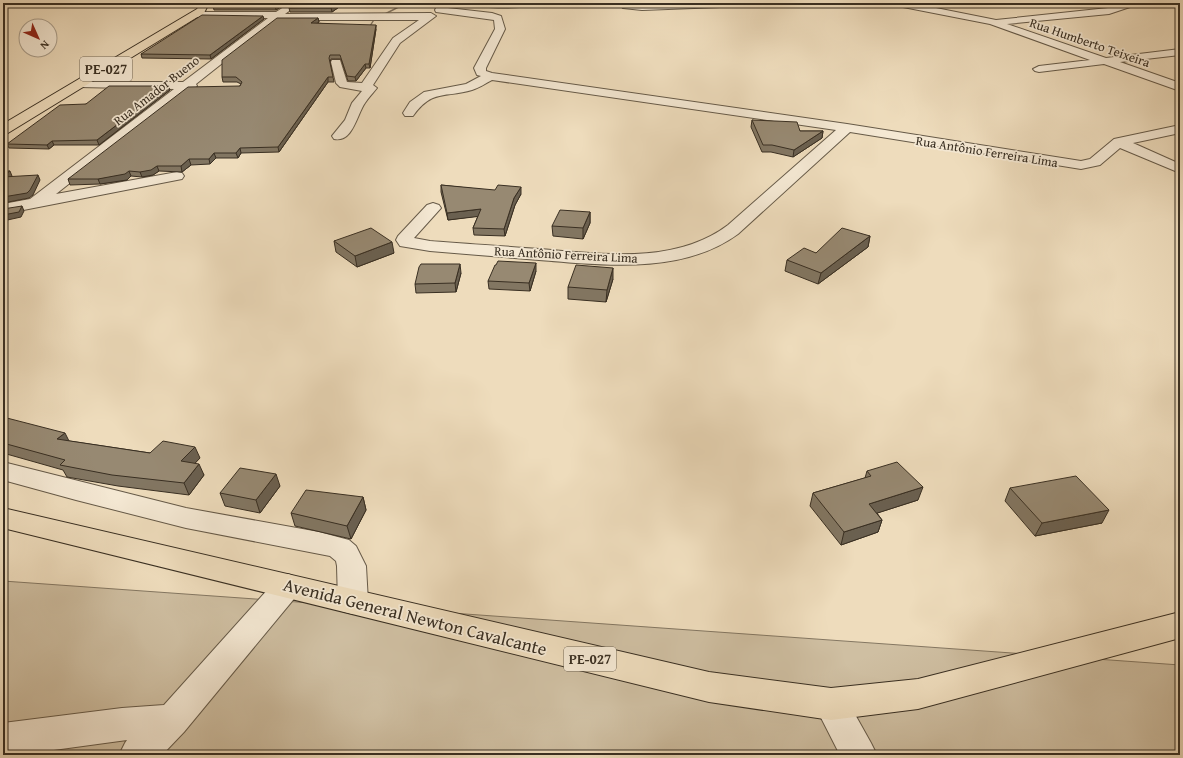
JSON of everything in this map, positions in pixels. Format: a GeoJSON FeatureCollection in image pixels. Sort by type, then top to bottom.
{"type":"FeatureCollection","features":[{"type":"Feature","properties":{"kind":"main road","name":"PE-027"},"geometry":{"type":"LineString","coordinates":[[3,130],[202,11],[205,3]]}},
{"type":"Feature","properties":{"kind":"main road","name":"Avenida General Newton Cavalcante"},"geometry":{"type":"LineString","coordinates":[[3,518],[709,687],[762,696],[831,704],[918,694],[1180,625]]}},
{"type":"Feature","properties":{"kind":"street","name":"Rua Amador Bueno"},"geometry":{"type":"LineString","coordinates":[[35,203],[277,16],[296,3]]}},
{"type":"Feature","properties":{"kind":"street"},"geometry":{"type":"LineString","coordinates":[[367,87],[394,43],[401,36],[451,3]]}},
{"type":"Feature","properties":{"kind":"street"},"geometry":{"type":"LineString","coordinates":[[478,3],[547,3]]}},
{"type":"Feature","properties":{"kind":"street"},"geometry":{"type":"LineString","coordinates":[[622,3],[626,6],[642,7],[746,3]]}},
{"type":"Feature","properties":{"kind":"street","name":"Rua Humberto Teixeira"},"geometry":{"type":"LineString","coordinates":[[898,3],[992,22],[1180,87]]}},
{"type":"Feature","properties":{"kind":"street"},"geometry":{"type":"LineString","coordinates":[[992,22],[1109,11],[1133,3]]}},
{"type":"Feature","properties":{"kind":"street"},"geometry":{"type":"LineString","coordinates":[[348,17],[362,8]]}},
{"type":"Feature","properties":{"kind":"street"},"geometry":{"type":"LineString","coordinates":[[439,10],[498,18],[500,29],[480,68],[481,73],[491,76]]}},
{"type":"Feature","properties":{"kind":"street"},"geometry":{"type":"LineString","coordinates":[[196,14],[430,17]]}},
{"type":"Feature","properties":{"kind":"street"},"geometry":{"type":"LineString","coordinates":[[1039,69],[1180,52]]}},
{"type":"Feature","properties":{"kind":"street"},"geometry":{"type":"LineString","coordinates":[[336,62],[342,83],[349,86],[371,88],[358,103],[351,121],[339,136]]}},
{"type":"Feature","properties":{"kind":"street"},"geometry":{"type":"LineString","coordinates":[[409,113],[427,94],[469,87],[491,76]]}},
{"type":"Feature","properties":{"kind":"street","name":"Rua Antônio Ferreira Lima"},"geometry":{"type":"LineString","coordinates":[[491,76],[847,128],[1081,165],[1095,162],[1119,142]]}},
{"type":"Feature","properties":{"kind":"street"},"geometry":{"type":"LineString","coordinates":[[80,84],[206,87]]}},
{"type":"Feature","properties":{"kind":"street","name":"Rua Antônio Ferreira Lima"},"geometry":{"type":"LineString","coordinates":[[433,208],[406,236],[406,242],[430,246],[602,259],[641,258],[672,255],[719,239],[739,225],[847,128]]}},
{"type":"Feature","properties":{"kind":"street"},"geometry":{"type":"LineString","coordinates":[[1119,142],[1180,129]]}},
{"type":"Feature","properties":{"kind":"street"},"geometry":{"type":"LineString","coordinates":[[1119,142],[1180,169]]}},
{"type":"Feature","properties":{"kind":"street"},"geometry":{"type":"LineString","coordinates":[[3,209],[177,176]]}},
{"type":"Feature","properties":{"kind":"street"},"geometry":{"type":"LineString","coordinates":[[3,471],[76,491],[186,518],[320,543],[341,549],[351,563],[354,602]]}},
{"type":"Feature","properties":{"kind":"street"},"geometry":{"type":"LineString","coordinates":[[137,755],[172,721],[288,586]]}},
{"type":"Feature","properties":{"kind":"street"},"geometry":{"type":"LineString","coordinates":[[831,704],[859,755]]}},
{"type":"Feature","properties":{"kind":"street"},"geometry":{"type":"LineString","coordinates":[[3,740],[122,724],[172,721]]}},
{"type":"Feature","properties":{"kind":"shaded area"},"geometry":{"type":"Polygon","coordinates":[[[3,581],[1180,665],[1180,755],[3,755],[3,581]]]}},
{"type":"Feature","properties":{"kind":"building"},"geometry":{"type":"Polygon","coordinates":[[[218,3],[280,3],[275,6],[213,6],[218,3]]]}},
{"type":"Feature","properties":{"kind":"building"},"geometry":{"type":"Polygon","coordinates":[[[296,3],[339,3],[331,8],[289,8],[296,3]]]}},
{"type":"Feature","properties":{"kind":"building"},"geometry":{"type":"Polygon","coordinates":[[[202,15],[263,16],[210,55],[141,54],[202,15]]]}},
{"type":"Feature","properties":{"kind":"building"},"geometry":{"type":"Polygon","coordinates":[[[277,18],[318,18],[311,23],[376,25],[369,64],[365,64],[355,77],[347,76],[340,55],[330,55],[329,58],[333,77],[328,77],[278,147],[240,148],[236,153],[214,153],[209,159],[189,159],[181,166],[157,166],[151,170],[140,172],[129,171],[125,174],[98,179],[68,179],[188,87],[240,86],[242,82],[236,77],[222,77],[222,60],[277,18]]]}},
{"type":"Feature","properties":{"kind":"building"},"geometry":{"type":"Polygon","coordinates":[[[109,86],[168,86],[97,140],[52,141],[47,145],[7,144],[60,105],[86,104],[109,86]]]}},
{"type":"Feature","properties":{"kind":"building"},"geometry":{"type":"Polygon","coordinates":[[[752,120],[797,122],[800,131],[823,131],[794,150],[772,145],[763,145],[752,120]]]}},
{"type":"Feature","properties":{"kind":"building"},"geometry":{"type":"Polygon","coordinates":[[[3,171],[10,171],[3,175],[3,171]]]}},
{"type":"Feature","properties":{"kind":"building"},"geometry":{"type":"Polygon","coordinates":[[[38,175],[27,193],[3,197],[3,177],[38,175]]]}},
{"type":"Feature","properties":{"kind":"building"},"geometry":{"type":"Polygon","coordinates":[[[441,185],[495,190],[498,185],[521,187],[514,198],[504,229],[473,228],[481,209],[447,213],[441,185]]]}},
{"type":"Feature","properties":{"kind":"building"},"geometry":{"type":"Polygon","coordinates":[[[22,206],[19,212],[3,215],[3,209],[22,206]]]}},
{"type":"Feature","properties":{"kind":"building"},"geometry":{"type":"Polygon","coordinates":[[[560,210],[590,212],[583,228],[552,226],[560,210]]]}},
{"type":"Feature","properties":{"kind":"building"},"geometry":{"type":"Polygon","coordinates":[[[371,228],[392,242],[355,256],[334,241],[371,228]]]}},
{"type":"Feature","properties":{"kind":"building"},"geometry":{"type":"Polygon","coordinates":[[[842,228],[870,236],[821,273],[787,260],[804,248],[816,253],[842,228]]]}},
{"type":"Feature","properties":{"kind":"building"},"geometry":{"type":"Polygon","coordinates":[[[498,261],[536,263],[529,283],[488,281],[498,261]]]}},
{"type":"Feature","properties":{"kind":"building"},"geometry":{"type":"Polygon","coordinates":[[[421,264],[460,264],[455,283],[415,284],[421,264]]]}},
{"type":"Feature","properties":{"kind":"building"},"geometry":{"type":"Polygon","coordinates":[[[576,265],[613,268],[607,290],[568,287],[576,265]]]}},
{"type":"Feature","properties":{"kind":"building"},"geometry":{"type":"Polygon","coordinates":[[[3,417],[65,433],[57,439],[150,453],[163,441],[195,447],[181,461],[199,464],[184,483],[112,475],[60,465],[65,460],[3,443],[3,417]]]}},
{"type":"Feature","properties":{"kind":"building"},"geometry":{"type":"Polygon","coordinates":[[[897,462],[923,487],[869,504],[882,520],[844,532],[813,493],[871,476],[867,471],[897,462]]]}},
{"type":"Feature","properties":{"kind":"building"},"geometry":{"type":"Polygon","coordinates":[[[240,468],[276,474],[256,500],[220,493],[240,468]]]}},
{"type":"Feature","properties":{"kind":"building"},"geometry":{"type":"Polygon","coordinates":[[[1076,476],[1109,510],[1042,523],[1010,488],[1076,476]]]}},
{"type":"Feature","properties":{"kind":"building"},"geometry":{"type":"Polygon","coordinates":[[[306,490],[363,497],[347,526],[291,513],[306,490]]]}},
{"type":"Feature","properties":{"kind":"waterway"},"geometry":{"type":"LineString","coordinates":[[378,17],[407,3]]}},
{"type":"Feature","properties":{"kind":"waterway"},"geometry":{"type":"LineString","coordinates":[[367,30],[373,21]]}}]}
